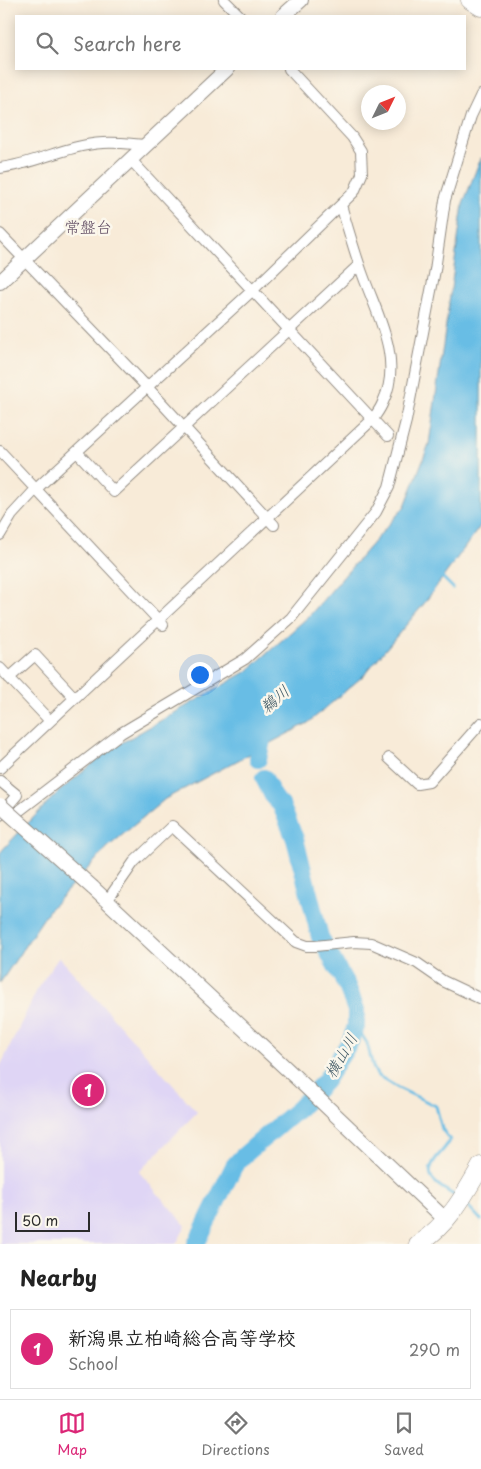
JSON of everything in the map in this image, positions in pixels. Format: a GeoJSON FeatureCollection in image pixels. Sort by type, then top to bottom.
{"type":"FeatureCollection","features":[{"type":"Feature","properties":{"kind":"highway"},"geometry":{"type":"LineString","coordinates":[[470,0],[481,7]]}},
{"type":"Feature","properties":{"kind":"highway"},"geometry":{"type":"LineString","coordinates":[[418,1244],[446,1220],[459,1203],[481,1166]]}},
{"type":"Feature","properties":{"kind":"street"},"geometry":{"type":"LineString","coordinates":[[224,0],[239,15]]}},
{"type":"Feature","properties":{"kind":"street"},"geometry":{"type":"LineString","coordinates":[[285,15],[301,0]]}},
{"type":"Feature","properties":{"kind":"street"},"geometry":{"type":"LineString","coordinates":[[0,282],[226,70]]}},
{"type":"Feature","properties":{"kind":"street"},"geometry":{"type":"LineString","coordinates":[[0,535],[12,515],[36,489],[254,289],[354,192],[362,174],[361,150],[352,137],[290,70]]}},
{"type":"Feature","properties":{"kind":"street"},"geometry":{"type":"LineString","coordinates":[[19,811],[120,734],[245,659],[291,618],[376,512],[388,486],[406,421],[436,270],[445,200],[471,116],[481,95]]}},
{"type":"Feature","properties":{"kind":"street"},"geometry":{"type":"LineString","coordinates":[[0,168],[12,167],[66,150],[103,143],[146,145]]}},
{"type":"Feature","properties":{"kind":"street"},"geometry":{"type":"LineString","coordinates":[[131,160],[254,289],[374,418],[388,436]]}},
{"type":"Feature","properties":{"kind":"street"},"geometry":{"type":"LineString","coordinates":[[0,768],[271,522],[374,418],[384,401],[389,384],[390,361],[388,343],[341,205]]}},
{"type":"Feature","properties":{"kind":"street"},"geometry":{"type":"LineString","coordinates":[[0,234],[147,387],[271,522]]}},
{"type":"Feature","properties":{"kind":"street"},"geometry":{"type":"LineString","coordinates":[[76,452],[114,492],[360,265]]}},
{"type":"Feature","properties":{"kind":"street"},"geometry":{"type":"LineString","coordinates":[[0,451],[161,622]]}},
{"type":"Feature","properties":{"kind":"street"},"geometry":{"type":"LineString","coordinates":[[9,678],[35,655],[75,698]]}},
{"type":"Feature","properties":{"kind":"street"},"geometry":{"type":"LineString","coordinates":[[0,668],[50,721]]}},
{"type":"Feature","properties":{"kind":"street"},"geometry":{"type":"LineString","coordinates":[[389,758],[417,784],[429,782],[481,723]]}},
{"type":"Feature","properties":{"kind":"street"},"geometry":{"type":"LineString","coordinates":[[0,781],[17,795],[0,815]]}},
{"type":"Feature","properties":{"kind":"street"},"geometry":{"type":"LineString","coordinates":[[0,805],[107,901],[446,1220]]}},
{"type":"Feature","properties":{"kind":"street"},"geometry":{"type":"LineString","coordinates":[[107,901],[134,862],[172,826],[296,942],[306,946],[363,942],[379,946],[417,963],[443,981],[481,999]]}},
{"type":"Feature","properties":{"kind":"shaded area"},"geometry":{"type":"Polygon","coordinates":[[[59,957],[197,1112],[139,1172],[186,1226],[176,1244],[0,1244],[0,1067],[39,986],[59,957]]]}},
{"type":"Feature","properties":{"kind":"water","name":"鵜川"},"geometry":{"type":"Polygon","coordinates":[[[481,157],[481,525],[423,605],[363,676],[308,723],[165,799],[108,847],[49,910],[0,983],[0,853],[5,847],[56,794],[109,750],[246,672],[309,616],[405,506],[429,444],[463,204],[481,157]]]}},
{"type":"Feature","properties":{"kind":"waterway"},"geometry":{"type":"LineString","coordinates":[[441,576],[453,588]]}},
{"type":"Feature","properties":{"kind":"waterway","name":"横山川"},"geometry":{"type":"LineString","coordinates":[[258,759],[265,725]]}},
{"type":"Feature","properties":{"kind":"waterway","name":"横山川"},"geometry":{"type":"LineString","coordinates":[[196,1244],[234,1166],[299,1108],[325,1081],[351,1040],[356,1026],[356,1010],[347,986],[320,937],[295,839],[281,805],[274,798],[264,778]]}},
{"type":"Feature","properties":{"kind":"waterway"},"geometry":{"type":"LineString","coordinates":[[356,1026],[367,1043],[377,1075],[398,1088],[436,1106],[442,1129],[450,1140],[432,1164],[431,1176],[437,1184],[455,1196]]}},
{"type":"Feature","properties":{"kind":"waterway"},"geometry":{"type":"LineString","coordinates":[[467,1205],[481,1220]]}},
{"type":"Feature","properties":{"kind":"place","name":"新潟県立柏崎総合高等学校"},"geometry":{"type":"Point","coordinates":[88,1090]}},
{"type":"Feature","properties":{"kind":"district","name":"常盤台"},"geometry":{"type":"Point","coordinates":[88,226]}}]}
